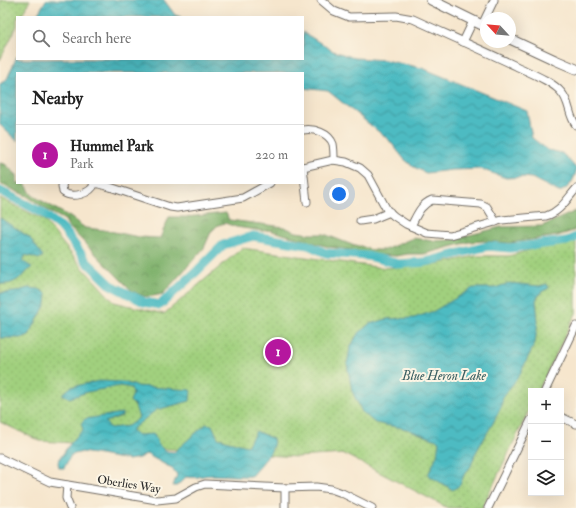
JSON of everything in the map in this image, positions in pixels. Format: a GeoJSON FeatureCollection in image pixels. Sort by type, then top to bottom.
{"type":"FeatureCollection","features":[{"type":"Feature","properties":{"kind":"main road"},"geometry":{"type":"LineString","coordinates":[[431,0],[480,24]]}},
{"type":"Feature","properties":{"kind":"main road"},"geometry":{"type":"LineString","coordinates":[[516,42],[576,69]]}},
{"type":"Feature","properties":{"kind":"street"},"geometry":{"type":"LineString","coordinates":[[321,0],[334,11],[344,16],[396,16],[413,19],[556,87],[566,98],[571,119],[576,125]]}},
{"type":"Feature","properties":{"kind":"street"},"geometry":{"type":"LineString","coordinates":[[489,12],[494,0]]}},
{"type":"Feature","properties":{"kind":"street"},"geometry":{"type":"LineString","coordinates":[[463,42],[473,21]]}},
{"type":"Feature","properties":{"kind":"street"},"geometry":{"type":"LineString","coordinates":[[304,130],[310,129],[317,131],[329,138],[333,145],[334,160]]}},
{"type":"Feature","properties":{"kind":"street"},"geometry":{"type":"LineString","coordinates":[[304,167],[334,160],[355,166],[368,175],[387,210],[411,226],[427,233],[450,235],[509,219],[553,215],[559,210],[576,188]]}},
{"type":"Feature","properties":{"kind":"street"},"geometry":{"type":"LineString","coordinates":[[304,176],[307,202]]}},
{"type":"Feature","properties":{"kind":"street"},"geometry":{"type":"LineString","coordinates":[[63,184],[63,192],[72,195],[88,192],[92,189],[94,184]]}},
{"type":"Feature","properties":{"kind":"street"},"geometry":{"type":"LineString","coordinates":[[98,184],[177,208],[243,198],[268,184]]}},
{"type":"Feature","properties":{"kind":"street"},"geometry":{"type":"LineString","coordinates":[[411,226],[422,206],[432,200],[481,204],[487,207],[496,222]]}},
{"type":"Feature","properties":{"kind":"street"},"geometry":{"type":"LineString","coordinates":[[360,221],[374,219],[390,212]]}},
{"type":"Feature","properties":{"kind":"street"},"geometry":{"type":"LineString","coordinates":[[546,388],[576,326]]}},
{"type":"Feature","properties":{"kind":"street"},"geometry":{"type":"LineString","coordinates":[[564,418],[576,424]]}},
{"type":"Feature","properties":{"kind":"street"},"geometry":{"type":"LineString","coordinates":[[488,508],[529,424]]}},
{"type":"Feature","properties":{"kind":"street","name":"Oberlies Way"},"geometry":{"type":"LineString","coordinates":[[0,458],[50,482],[157,500],[176,498],[196,487],[205,484],[285,488],[316,487],[331,489],[342,493],[372,508]]}},
{"type":"Feature","properties":{"kind":"street"},"geometry":{"type":"LineString","coordinates":[[67,485],[66,498],[70,508]]}},
{"type":"Feature","properties":{"kind":"street"},"geometry":{"type":"LineString","coordinates":[[285,488],[285,508]]}},
{"type":"Feature","properties":{"kind":"green space"},"geometry":{"type":"Polygon","coordinates":[[[0,0],[30,0],[22,16],[16,16],[16,28],[0,60],[0,0]]]}},
{"type":"Feature","properties":{"kind":"green space"},"geometry":{"type":"Polygon","coordinates":[[[0,163],[5,164],[16,174],[16,184],[26,184],[32,195],[70,217],[85,228],[139,237],[160,238],[169,217],[226,213],[229,220],[284,227],[296,232],[324,234],[355,246],[361,246],[371,250],[384,250],[413,238],[433,241],[450,240],[501,227],[542,226],[576,211],[576,230],[557,236],[510,243],[483,241],[469,242],[424,254],[396,256],[376,255],[329,247],[269,230],[263,231],[236,227],[225,223],[218,225],[211,232],[204,248],[163,294],[147,296],[140,295],[131,290],[68,226],[65,220],[50,212],[27,196],[0,184],[0,163]]]}},
{"type":"Feature","properties":{"kind":"green space"},"geometry":{"type":"Polygon","coordinates":[[[0,198],[44,220],[81,266],[114,302],[164,314],[242,248],[383,268],[431,265],[476,256],[509,256],[576,236],[576,313],[539,388],[528,388],[528,412],[482,508],[448,508],[344,454],[297,457],[40,441],[0,422],[0,198]]]}},
{"type":"Feature","properties":{"kind":"water"},"geometry":{"type":"Polygon","coordinates":[[[46,0],[164,0],[175,15],[178,16],[37,16],[46,0]]]}},
{"type":"Feature","properties":{"kind":"water"},"geometry":{"type":"Polygon","coordinates":[[[304,33],[333,51],[355,58],[384,60],[422,68],[527,111],[532,138],[548,150],[562,153],[576,168],[576,172],[569,186],[563,191],[559,192],[532,178],[506,178],[481,169],[426,173],[414,167],[404,159],[389,140],[328,91],[304,88],[304,72],[16,72],[16,140],[0,125],[0,84],[7,79],[16,58],[16,60],[304,60],[304,33]]]}},
{"type":"Feature","properties":{"kind":"water"},"geometry":{"type":"Polygon","coordinates":[[[0,218],[29,237],[43,256],[39,259],[26,255],[22,261],[32,267],[18,280],[5,284],[0,284],[0,218]]]}},
{"type":"Feature","properties":{"kind":"water","name":"Blue Heron Lake"},"geometry":{"type":"Polygon","coordinates":[[[509,283],[539,286],[547,284],[549,288],[541,292],[536,300],[538,321],[535,343],[519,376],[503,397],[501,407],[475,454],[471,466],[464,475],[460,485],[453,490],[428,475],[437,455],[439,441],[407,429],[375,423],[362,412],[352,391],[347,364],[350,348],[357,335],[369,324],[387,319],[414,318],[434,311],[473,288],[495,288],[509,283]]]}},
{"type":"Feature","properties":{"kind":"water"},"geometry":{"type":"Polygon","coordinates":[[[28,288],[39,289],[47,294],[46,304],[29,335],[21,338],[0,338],[0,293],[15,292],[28,288]]]}},
{"type":"Feature","properties":{"kind":"water"},"geometry":{"type":"Polygon","coordinates":[[[99,381],[124,382],[136,386],[191,390],[190,401],[156,410],[131,430],[137,435],[154,434],[158,444],[165,451],[174,452],[206,424],[212,425],[218,438],[247,446],[256,431],[273,439],[270,453],[251,476],[212,475],[194,478],[186,477],[177,486],[173,486],[177,475],[173,469],[146,454],[139,458],[129,460],[82,452],[71,455],[64,468],[59,468],[58,462],[69,445],[83,430],[81,423],[85,419],[122,413],[122,416],[105,422],[110,428],[128,426],[139,418],[135,406],[130,401],[133,394],[131,388],[120,386],[87,392],[70,398],[62,394],[71,387],[99,381]]]}},
{"type":"Feature","properties":{"kind":"waterway"},"geometry":{"type":"LineString","coordinates":[[0,191],[41,212],[63,229],[87,262],[111,285],[144,302],[160,305],[223,245],[253,236],[308,245],[326,253],[368,256],[399,264],[426,262],[488,246],[510,248],[567,241],[576,237]]}},
{"type":"Feature","properties":{"kind":"place","name":"Hummel Park"},"geometry":{"type":"Point","coordinates":[278,352]}}]}
